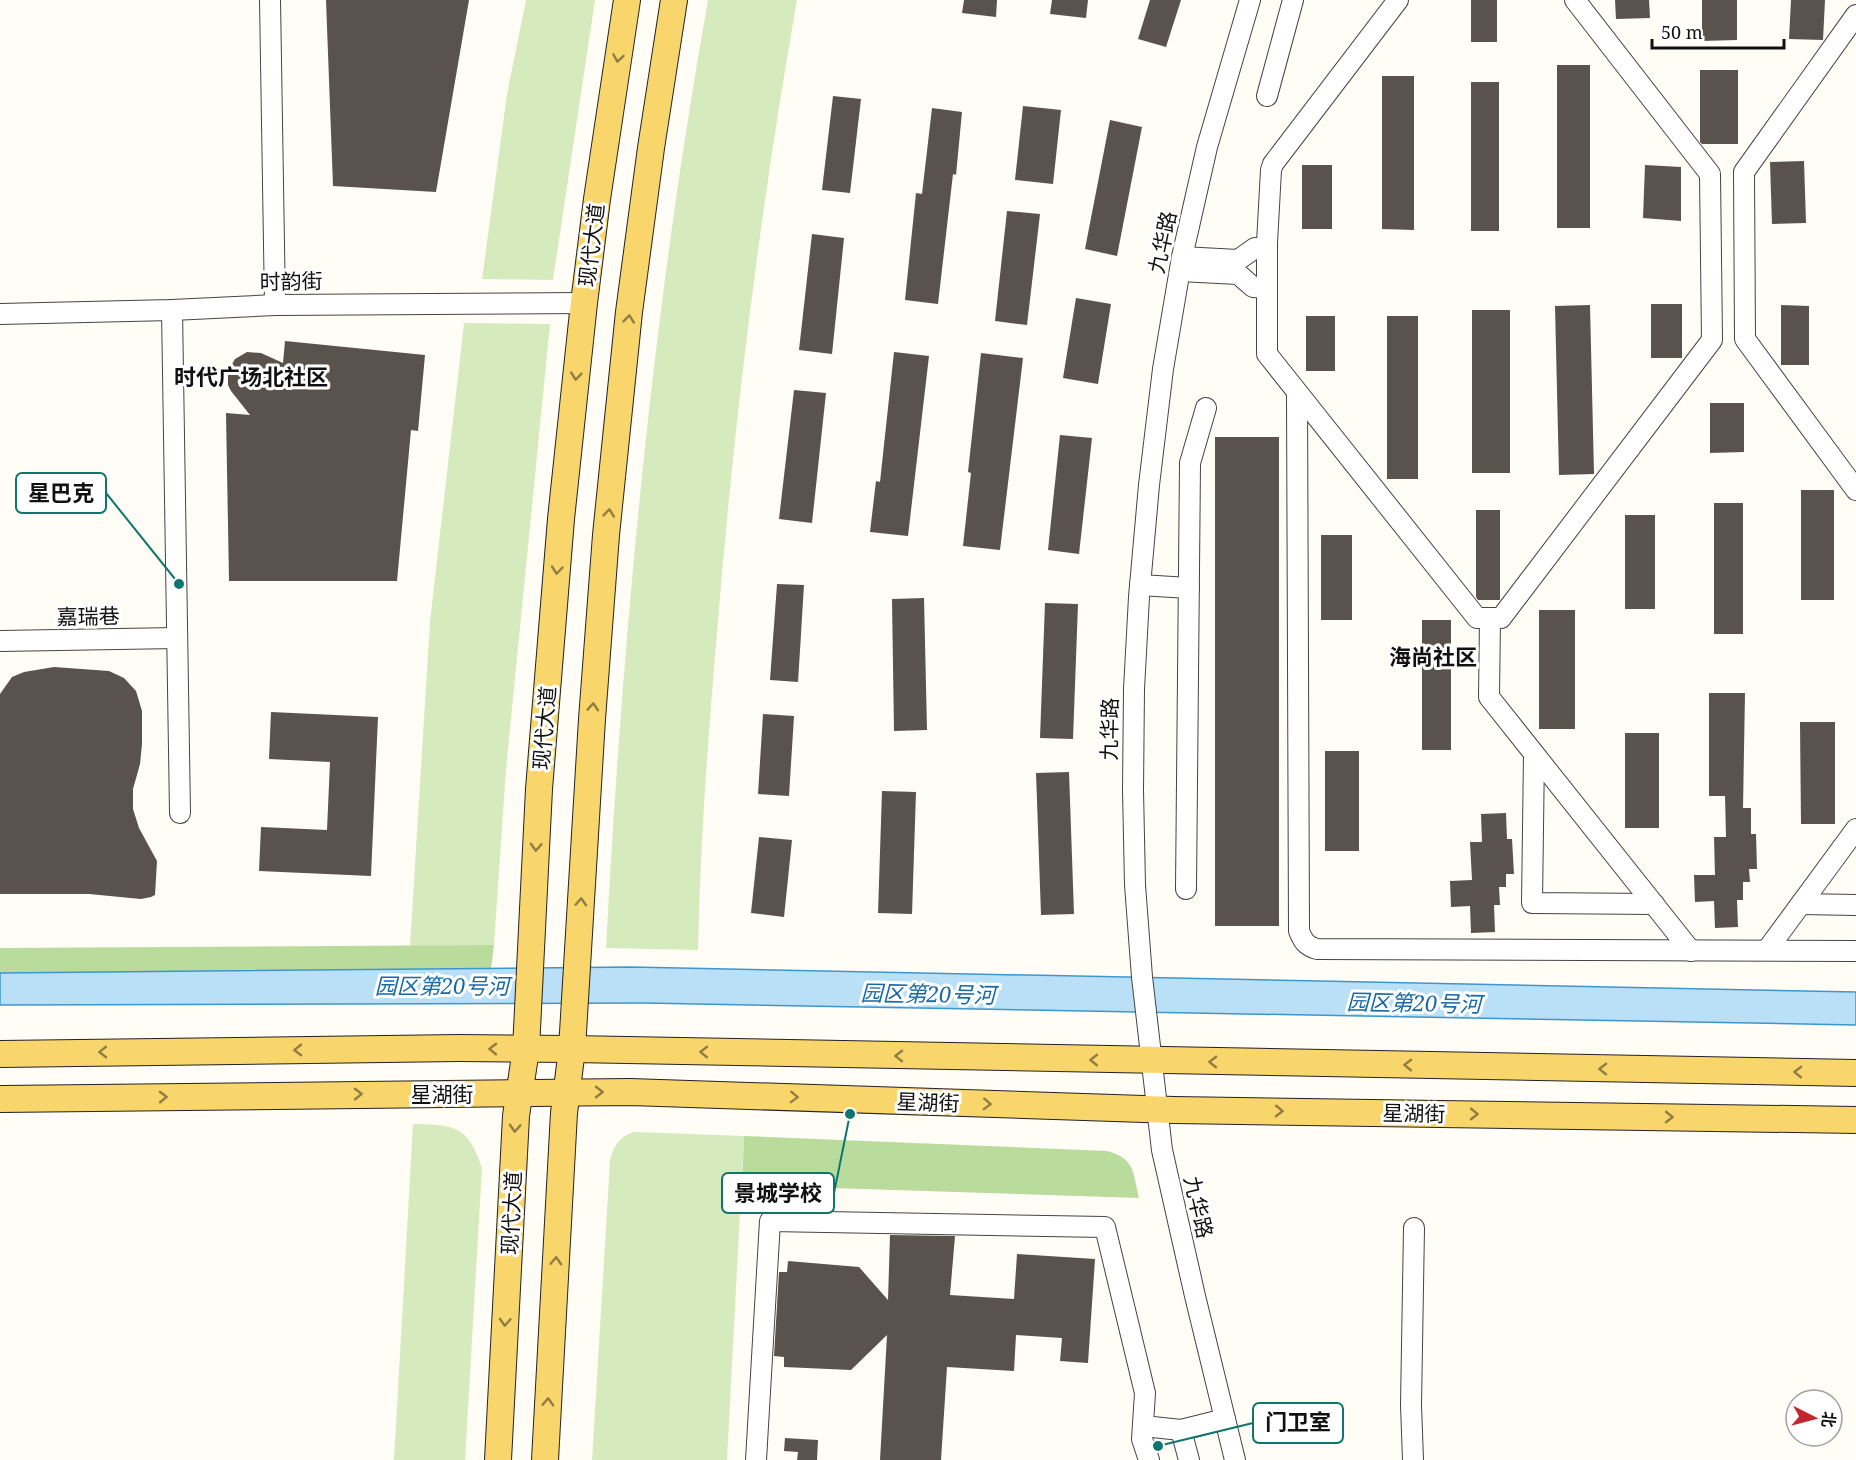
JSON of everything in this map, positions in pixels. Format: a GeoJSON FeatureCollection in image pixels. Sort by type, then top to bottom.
{"type":"FeatureCollection","features":[{"type":"Feature","properties":{"kind":"main road","name":"现代大道"},"geometry":{"type":"LineString","coordinates":[[498,1460],[516,1116],[526,1049],[540,777],[561,519],[597,199],[627,0]]}},
{"type":"Feature","properties":{"kind":"main road"},"geometry":{"type":"LineString","coordinates":[[545,1460],[561,1156],[572,1049],[592,719],[616,432],[649,160],[674,0]]}},
{"type":"Feature","properties":{"kind":"main road"},"geometry":{"type":"LineString","coordinates":[[0,1054],[572,1049],[1856,1073]]}},
{"type":"Feature","properties":{"kind":"main road","name":"星湖街"},"geometry":{"type":"LineString","coordinates":[[0,1099],[630,1092],[1157,1109],[1856,1120]]}},
{"type":"Feature","properties":{"kind":"street"},"geometry":{"type":"LineString","coordinates":[[270,0],[275,305]]}},
{"type":"Feature","properties":{"kind":"street","name":"九华路"},"geometry":{"type":"LineString","coordinates":[[1236,1460],[1165,1164],[1142,977],[1135,885],[1133,790],[1134,689],[1140,585],[1161,381],[1181,264],[1207,147],[1250,0]]}},
{"type":"Feature","properties":{"kind":"street"},"geometry":{"type":"LineString","coordinates":[[1267,96],[1293,0]]}},
{"type":"Feature","properties":{"kind":"street"},"geometry":{"type":"LineString","coordinates":[[1398,0],[1273,164],[1270,176],[1267,249],[1267,354],[1477,618],[1501,618],[1712,340],[1710,174],[1575,0]]}},
{"type":"Feature","properties":{"kind":"street"},"geometry":{"type":"LineString","coordinates":[[1856,15],[1744,172],[1745,339],[1856,490]]}},
{"type":"Feature","properties":{"kind":"street"},"geometry":{"type":"LineString","coordinates":[[1710,174],[1744,172]]}},
{"type":"Feature","properties":{"kind":"street"},"geometry":{"type":"LineString","coordinates":[[1181,264],[1238,260],[1255,248],[1267,249]]}},
{"type":"Feature","properties":{"kind":"street"},"geometry":{"type":"LineString","coordinates":[[1181,264],[1238,274],[1253,287],[1267,288]]}},
{"type":"Feature","properties":{"kind":"street","name":"时韵街"},"geometry":{"type":"LineString","coordinates":[[0,314],[275,305],[584,303]]}},
{"type":"Feature","properties":{"kind":"street"},"geometry":{"type":"LineString","coordinates":[[172,310],[180,813]]}},
{"type":"Feature","properties":{"kind":"street"},"geometry":{"type":"LineString","coordinates":[[1712,340],[1745,339]]}},
{"type":"Feature","properties":{"kind":"street"},"geometry":{"type":"LineString","coordinates":[[1297,393],[1299,931],[1302,940],[1308,946],[1317,949],[1856,951]]}},
{"type":"Feature","properties":{"kind":"street"},"geometry":{"type":"LineString","coordinates":[[1186,889],[1190,463],[1206,408]]}},
{"type":"Feature","properties":{"kind":"street"},"geometry":{"type":"LineString","coordinates":[[1140,585],[1189,588]]}},
{"type":"Feature","properties":{"kind":"street"},"geometry":{"type":"LineString","coordinates":[[1490,618],[1489,697],[1691,951]]}},
{"type":"Feature","properties":{"kind":"street","name":"嘉瑞巷"},"geometry":{"type":"LineString","coordinates":[[0,641],[177,638]]}},
{"type":"Feature","properties":{"kind":"street"},"geometry":{"type":"LineString","coordinates":[[1534,754],[1532,903],[1654,904]]}},
{"type":"Feature","properties":{"kind":"street"},"geometry":{"type":"LineString","coordinates":[[1767,950],[1856,829]]}},
{"type":"Feature","properties":{"kind":"street"},"geometry":{"type":"LineString","coordinates":[[1801,904],[1856,905]]}},
{"type":"Feature","properties":{"kind":"street"},"geometry":{"type":"LineString","coordinates":[[756,1460],[770,1221],[1105,1227],[1146,1394],[1142,1439],[1149,1460]]}},
{"type":"Feature","properties":{"kind":"street"},"geometry":{"type":"LineString","coordinates":[[1413,1460],[1414,1228]]}},
{"type":"Feature","properties":{"kind":"street"},"geometry":{"type":"LineString","coordinates":[[1143,1426],[1181,1430],[1225,1419]]}},
{"type":"Feature","properties":{"kind":"street"},"geometry":{"type":"LineString","coordinates":[[1181,1430],[1189,1460]]}},
{"type":"Feature","properties":{"kind":"green space"},"geometry":{"type":"Polygon","coordinates":[[[526,0],[595,0],[553,280],[482,279],[507,94],[526,0]]]}},
{"type":"Feature","properties":{"kind":"green space"},"geometry":{"type":"Polygon","coordinates":[[[708,0],[797,0],[760,237],[731,474],[708,752],[698,950],[606,948],[621,710],[642,472],[671,235],[708,0]]]}},
{"type":"Feature","properties":{"kind":"green space"},"geometry":{"type":"Polygon","coordinates":[[[464,323],[550,324],[506,769],[494,945],[410,946],[430,622],[464,323]]]}},
{"type":"Feature","properties":{"kind":"green space"},"geometry":{"type":"Polygon","coordinates":[[[494,945],[491,969],[0,973],[0,948],[494,945]]]}},
{"type":"Feature","properties":{"kind":"green space"},"geometry":{"type":"Polygon","coordinates":[[[413,1124],[439,1125],[458,1130],[471,1143],[482,1168],[465,1460],[394,1460],[413,1124]]]}},
{"type":"Feature","properties":{"kind":"green space"},"geometry":{"type":"Polygon","coordinates":[[[634,1132],[744,1136],[727,1460],[592,1460],[610,1161],[618,1143],[625,1136],[634,1132]]]}},
{"type":"Feature","properties":{"kind":"green space"},"geometry":{"type":"Polygon","coordinates":[[[744,1136],[1107,1151],[1128,1162],[1134,1174],[1139,1198],[742,1185],[744,1136]]]}},
{"type":"Feature","properties":{"kind":"water","name":"园区第20号河"},"geometry":{"type":"Polygon","coordinates":[[[631,967],[1856,992],[1856,1025],[644,1003],[0,1005],[0,973],[631,967]]]}},
{"type":"Feature","properties":{"kind":"building"},"geometry":{"type":"Polygon","coordinates":[[[326,0],[469,0],[436,192],[333,186],[326,0]]]}},
{"type":"Feature","properties":{"kind":"building"},"geometry":{"type":"Polygon","coordinates":[[[964,0],[997,0],[996,17],[962,13],[964,0]]]}},
{"type":"Feature","properties":{"kind":"building"},"geometry":{"type":"Polygon","coordinates":[[[1052,0],[1088,0],[1086,18],[1050,14],[1052,0]]]}},
{"type":"Feature","properties":{"kind":"building"},"geometry":{"type":"Polygon","coordinates":[[[1150,0],[1181,0],[1166,47],[1138,39],[1150,0]]]}},
{"type":"Feature","properties":{"kind":"building"},"geometry":{"type":"Polygon","coordinates":[[[1471,0],[1497,0],[1497,42],[1471,42],[1471,0]]]}},
{"type":"Feature","properties":{"kind":"building"},"geometry":{"type":"Polygon","coordinates":[[[1615,0],[1649,0],[1650,18],[1616,19],[1615,0]]]}},
{"type":"Feature","properties":{"kind":"building"},"geometry":{"type":"Polygon","coordinates":[[[1702,0],[1737,0],[1737,40],[1702,41],[1702,0]]]}},
{"type":"Feature","properties":{"kind":"building"},"geometry":{"type":"Polygon","coordinates":[[[1791,0],[1825,0],[1823,40],[1789,39],[1791,0]]]}},
{"type":"Feature","properties":{"kind":"building"},"geometry":{"type":"Polygon","coordinates":[[[1557,65],[1590,65],[1590,228],[1557,228],[1557,65]]]}},
{"type":"Feature","properties":{"kind":"building"},"geometry":{"type":"Polygon","coordinates":[[[1700,70],[1738,70],[1738,144],[1702,144],[1700,142],[1700,70]]]}},
{"type":"Feature","properties":{"kind":"building"},"geometry":{"type":"Polygon","coordinates":[[[1382,76],[1414,76],[1414,230],[1382,229],[1382,76]]]}},
{"type":"Feature","properties":{"kind":"building"},"geometry":{"type":"Polygon","coordinates":[[[1471,82],[1499,82],[1499,231],[1471,231],[1471,82]]]}},
{"type":"Feature","properties":{"kind":"building"},"geometry":{"type":"Polygon","coordinates":[[[833,96],[861,99],[850,193],[822,190],[833,96]]]}},
{"type":"Feature","properties":{"kind":"building"},"geometry":{"type":"Polygon","coordinates":[[[1023,106],[1061,110],[1053,184],[1015,180],[1023,106]]]}},
{"type":"Feature","properties":{"kind":"building"},"geometry":{"type":"Polygon","coordinates":[[[932,108],[962,112],[956,175],[953,174],[938,304],[905,300],[916,193],[922,194],[932,108]]]}},
{"type":"Feature","properties":{"kind":"building"},"geometry":{"type":"Polygon","coordinates":[[[1110,120],[1142,127],[1117,256],[1085,249],[1110,120]]]}},
{"type":"Feature","properties":{"kind":"building"},"geometry":{"type":"Polygon","coordinates":[[[1804,161],[1806,223],[1772,224],[1770,162],[1804,161]]]}},
{"type":"Feature","properties":{"kind":"building"},"geometry":{"type":"Polygon","coordinates":[[[1302,165],[1332,165],[1332,229],[1302,229],[1302,165]]]}},
{"type":"Feature","properties":{"kind":"building"},"geometry":{"type":"Polygon","coordinates":[[[1645,165],[1681,167],[1681,221],[1643,218],[1645,165]]]}},
{"type":"Feature","properties":{"kind":"building"},"geometry":{"type":"Polygon","coordinates":[[[1007,211],[1040,214],[1027,325],[995,321],[1007,211]]]}},
{"type":"Feature","properties":{"kind":"building"},"geometry":{"type":"Polygon","coordinates":[[[812,234],[844,238],[832,354],[799,350],[812,234]]]}},
{"type":"Feature","properties":{"kind":"building"},"geometry":{"type":"Polygon","coordinates":[[[1076,298],[1111,304],[1098,384],[1063,378],[1076,298]]]}},
{"type":"Feature","properties":{"kind":"building"},"geometry":{"type":"Polygon","coordinates":[[[1651,304],[1682,304],[1682,358],[1651,358],[1651,304]]]}},
{"type":"Feature","properties":{"kind":"building"},"geometry":{"type":"Polygon","coordinates":[[[1590,305],[1594,474],[1559,475],[1555,306],[1590,305]]]}},
{"type":"Feature","properties":{"kind":"building"},"geometry":{"type":"Polygon","coordinates":[[[1781,305],[1809,306],[1809,365],[1781,365],[1781,305]]]}},
{"type":"Feature","properties":{"kind":"building"},"geometry":{"type":"Polygon","coordinates":[[[1472,310],[1510,310],[1510,473],[1472,473],[1472,310]]]}},
{"type":"Feature","properties":{"kind":"building"},"geometry":{"type":"Polygon","coordinates":[[[1306,316],[1335,316],[1335,371],[1306,371],[1306,316]]]}},
{"type":"Feature","properties":{"kind":"building"},"geometry":{"type":"Polygon","coordinates":[[[1387,316],[1418,316],[1418,479],[1387,479],[1387,316]]]}},
{"type":"Feature","properties":{"kind":"building"},"geometry":{"type":"Polygon","coordinates":[[[285,341],[425,355],[418,431],[411,430],[397,581],[229,581],[226,413],[250,415],[228,385],[228,371],[235,359],[247,352],[261,353],[283,363],[285,341]]]}},
{"type":"Feature","properties":{"kind":"building"},"geometry":{"type":"Polygon","coordinates":[[[894,352],[929,356],[908,536],[870,532],[876,481],[880,482],[894,352]]]}},
{"type":"Feature","properties":{"kind":"building"},"geometry":{"type":"Polygon","coordinates":[[[981,353],[1023,358],[1000,550],[963,546],[971,473],[968,472],[981,353]]]}},
{"type":"Feature","properties":{"kind":"building"},"geometry":{"type":"Polygon","coordinates":[[[794,390],[826,393],[812,523],[779,519],[794,390]]]}},
{"type":"Feature","properties":{"kind":"building"},"geometry":{"type":"Polygon","coordinates":[[[1710,403],[1744,403],[1744,452],[1710,453],[1710,403]]]}},
{"type":"Feature","properties":{"kind":"building"},"geometry":{"type":"Polygon","coordinates":[[[1060,435],[1092,438],[1079,554],[1048,550],[1060,435]]]}},
{"type":"Feature","properties":{"kind":"building"},"geometry":{"type":"Polygon","coordinates":[[[1215,437],[1279,437],[1279,926],[1215,926],[1215,437]]]}},
{"type":"Feature","properties":{"kind":"building"},"geometry":{"type":"Polygon","coordinates":[[[1801,490],[1834,490],[1834,600],[1801,600],[1801,490]]]}},
{"type":"Feature","properties":{"kind":"building"},"geometry":{"type":"Polygon","coordinates":[[[1714,503],[1743,503],[1743,634],[1714,634],[1714,503]]]}},
{"type":"Feature","properties":{"kind":"building"},"geometry":{"type":"Polygon","coordinates":[[[1476,510],[1500,510],[1500,600],[1478,600],[1476,597],[1476,510]]]}},
{"type":"Feature","properties":{"kind":"building"},"geometry":{"type":"Polygon","coordinates":[[[1625,515],[1655,515],[1655,609],[1625,609],[1625,515]]]}},
{"type":"Feature","properties":{"kind":"building"},"geometry":{"type":"Polygon","coordinates":[[[1321,535],[1352,535],[1352,620],[1321,620],[1321,535]]]}},
{"type":"Feature","properties":{"kind":"building"},"geometry":{"type":"Polygon","coordinates":[[[777,584],[804,585],[798,682],[770,680],[777,584]]]}},
{"type":"Feature","properties":{"kind":"building"},"geometry":{"type":"Polygon","coordinates":[[[924,598],[927,730],[894,731],[892,599],[924,598]]]}},
{"type":"Feature","properties":{"kind":"building"},"geometry":{"type":"Polygon","coordinates":[[[1045,603],[1078,604],[1073,739],[1040,738],[1045,603]]]}},
{"type":"Feature","properties":{"kind":"building"},"geometry":{"type":"Polygon","coordinates":[[[1539,610],[1575,610],[1575,729],[1539,729],[1539,610]]]}},
{"type":"Feature","properties":{"kind":"building"},"geometry":{"type":"Polygon","coordinates":[[[1422,620],[1451,620],[1451,750],[1422,750],[1422,620]]]}},
{"type":"Feature","properties":{"kind":"building"},"geometry":{"type":"Polygon","coordinates":[[[54,667],[109,671],[124,678],[136,691],[142,711],[142,744],[140,764],[133,789],[133,809],[139,828],[157,861],[155,895],[151,897],[141,899],[89,894],[0,894],[0,694],[12,677],[24,672],[54,667]]]}},
{"type":"Feature","properties":{"kind":"building"},"geometry":{"type":"Polygon","coordinates":[[[1709,693],[1745,693],[1743,808],[1751,808],[1751,834],[1756,834],[1757,869],[1749,869],[1750,882],[1743,882],[1743,900],[1737,900],[1738,927],[1715,928],[1714,901],[1695,902],[1694,875],[1715,875],[1714,837],[1726,837],[1725,796],[1709,796],[1709,693]]]}},
{"type":"Feature","properties":{"kind":"building"},"geometry":{"type":"Polygon","coordinates":[[[271,712],[378,717],[371,876],[259,871],[261,827],[327,830],[330,762],[269,759],[271,712]]]}},
{"type":"Feature","properties":{"kind":"building"},"geometry":{"type":"Polygon","coordinates":[[[763,714],[794,716],[789,796],[758,794],[763,714]]]}},
{"type":"Feature","properties":{"kind":"building"},"geometry":{"type":"Polygon","coordinates":[[[1800,722],[1835,722],[1835,824],[1801,824],[1800,722]]]}},
{"type":"Feature","properties":{"kind":"building"},"geometry":{"type":"Polygon","coordinates":[[[1625,733],[1659,733],[1659,828],[1625,828],[1625,733]]]}},
{"type":"Feature","properties":{"kind":"building"},"geometry":{"type":"Polygon","coordinates":[[[1325,751],[1359,751],[1359,851],[1325,851],[1325,751]]]}},
{"type":"Feature","properties":{"kind":"building"},"geometry":{"type":"Polygon","coordinates":[[[1069,772],[1074,914],[1041,915],[1036,773],[1069,772]]]}},
{"type":"Feature","properties":{"kind":"building"},"geometry":{"type":"Polygon","coordinates":[[[882,791],[916,792],[912,914],[878,913],[882,791]]]}},
{"type":"Feature","properties":{"kind":"building"},"geometry":{"type":"Polygon","coordinates":[[[1506,813],[1507,839],[1512,839],[1514,874],[1506,874],[1506,887],[1499,887],[1500,905],[1494,905],[1495,932],[1471,933],[1470,906],[1451,907],[1450,881],[1472,880],[1470,842],[1482,842],[1481,814],[1506,813]]]}},
{"type":"Feature","properties":{"kind":"building"},"geometry":{"type":"Polygon","coordinates":[[[759,837],[792,840],[784,917],[751,913],[759,837]]]}},
{"type":"Feature","properties":{"kind":"building"},"geometry":{"type":"Polygon","coordinates":[[[890,1235],[955,1236],[950,1295],[1014,1299],[1017,1254],[1095,1259],[1088,1363],[1060,1361],[1062,1338],[1016,1335],[1014,1371],[947,1367],[941,1460],[880,1460],[887,1335],[851,1370],[784,1367],[784,1357],[774,1356],[779,1272],[787,1272],[788,1261],[859,1267],[888,1300],[890,1235]]]}},
{"type":"Feature","properties":{"kind":"building"},"geometry":{"type":"Polygon","coordinates":[[[785,1438],[818,1440],[817,1460],[797,1460],[798,1452],[784,1451],[785,1438]]]}},
{"type":"Feature","properties":{"kind":"place","name":"星巴克"},"geometry":{"type":"Point","coordinates":[179,584]}},
{"type":"Feature","properties":{"kind":"place","name":"景城学校"},"geometry":{"type":"Point","coordinates":[850,1114]}},
{"type":"Feature","properties":{"kind":"place","name":"门卫室"},"geometry":{"type":"Point","coordinates":[1158,1446]}},
{"type":"Feature","properties":{"kind":"district","name":"时代广场北社区"},"geometry":{"type":"Point","coordinates":[251,376]}},
{"type":"Feature","properties":{"kind":"district","name":"海尚社区"},"geometry":{"type":"Point","coordinates":[1433,656]}}]}
